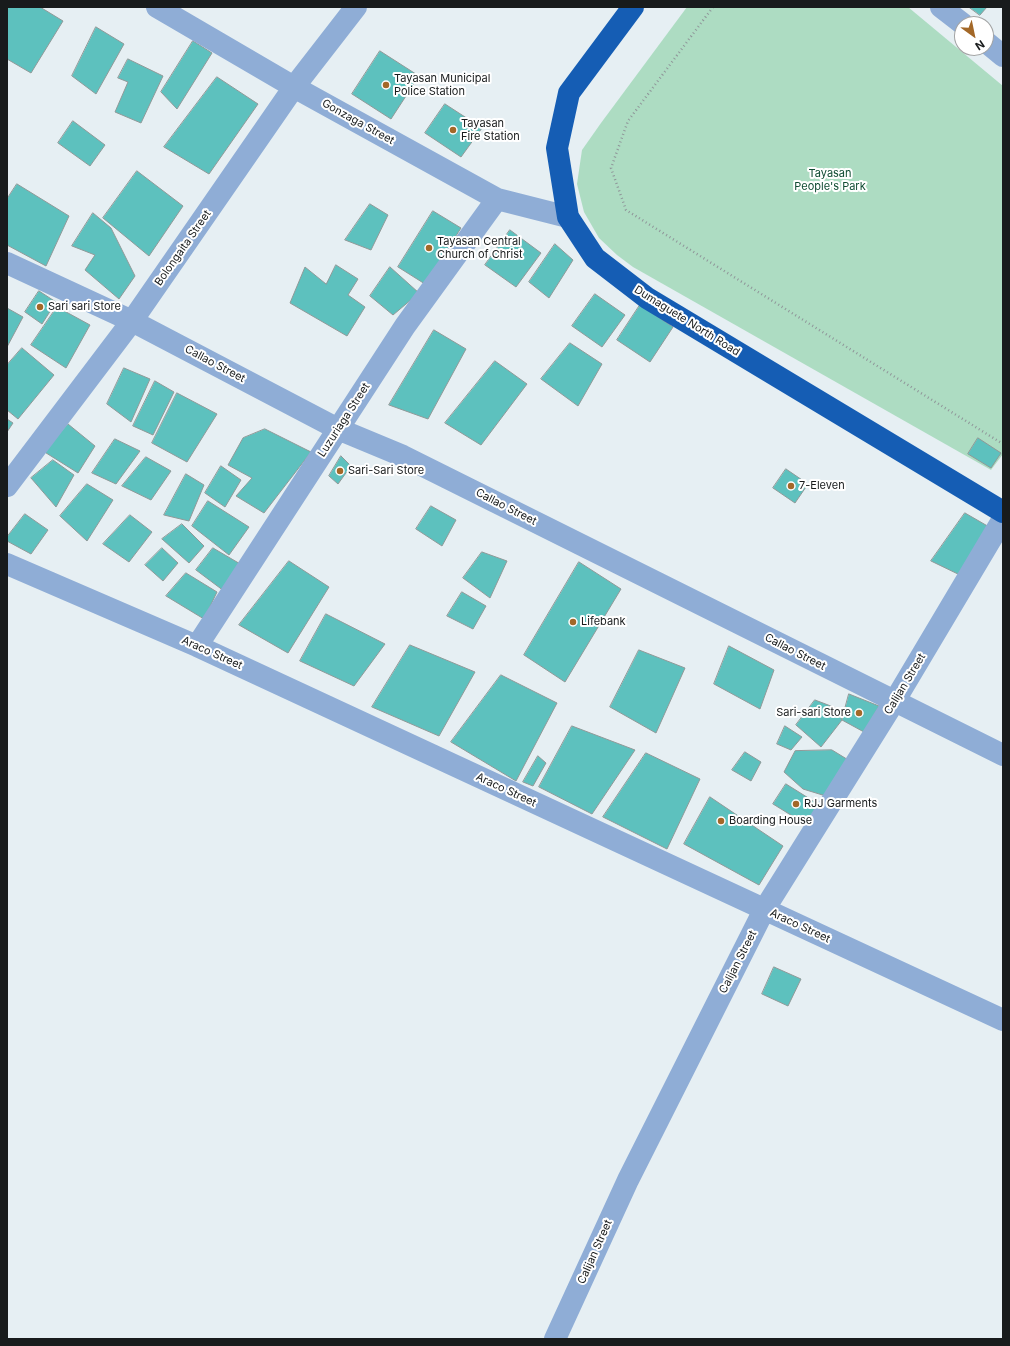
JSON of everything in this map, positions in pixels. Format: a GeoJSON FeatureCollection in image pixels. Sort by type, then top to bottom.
{"type":"FeatureCollection","features":[{"type":"Feature","properties":{"kind":"highway","name":"Dumaguete North Road"},"geometry":{"type":"LineString","coordinates":[[633,7],[569,93],[557,148],[568,217],[595,258],[647,298],[1003,512]]}},
{"type":"Feature","properties":{"kind":"street","name":"Gonzaga Street"},"geometry":{"type":"LineString","coordinates":[[157,7],[294,87],[497,198],[568,217]]}},
{"type":"Feature","properties":{"kind":"street","name":"Bolongaita Street"},"geometry":{"type":"LineString","coordinates":[[7,486],[132,321],[294,87],[356,7]]}},
{"type":"Feature","properties":{"kind":"street"},"geometry":{"type":"LineString","coordinates":[[941,7],[954,17]]}},
{"type":"Feature","properties":{"kind":"street"},"geometry":{"type":"LineString","coordinates":[[994,49],[1003,56]]}},
{"type":"Feature","properties":{"kind":"street","name":"Luzuriaga Street"},"geometry":{"type":"LineString","coordinates":[[197,646],[405,326],[497,198]]}},
{"type":"Feature","properties":{"kind":"street","name":"Callao Street"},"geometry":{"type":"LineString","coordinates":[[7,263],[132,321],[338,429],[403,456],[1003,755]]}},
{"type":"Feature","properties":{"kind":"street","name":"Calijan Street"},"geometry":{"type":"LineString","coordinates":[[555,1339],[628,1180],[764,910],[894,702],[1003,519]]}},
{"type":"Feature","properties":{"kind":"street","name":"Araco Street"},"geometry":{"type":"LineString","coordinates":[[7,564],[197,646],[1003,1020]]}},
{"type":"Feature","properties":{"kind":"path"},"geometry":{"type":"LineString","coordinates":[[713,7],[628,121],[611,168],[626,210],[1003,444]]}},
{"type":"Feature","properties":{"kind":"green space","name":"Tayasan People's Park"},"geometry":{"type":"Polygon","coordinates":[[[687,7],[908,7],[954,45],[954,56],[967,56],[1003,86],[1003,454],[991,470],[633,267],[617,255],[599,238],[584,212],[577,184],[582,150],[687,7]]]}},
{"type":"Feature","properties":{"kind":"building"},"geometry":{"type":"Polygon","coordinates":[[[7,7],[40,7],[63,21],[31,73],[7,59],[7,7]]]}},
{"type":"Feature","properties":{"kind":"building"},"geometry":{"type":"Polygon","coordinates":[[[969,7],[987,7],[980,15],[969,7]]]}},
{"type":"Feature","properties":{"kind":"building"},"geometry":{"type":"Polygon","coordinates":[[[96,27],[124,44],[96,94],[72,76],[96,27]]]}},
{"type":"Feature","properties":{"kind":"building"},"geometry":{"type":"Polygon","coordinates":[[[193,41],[212,53],[177,109],[161,92],[193,41]]]}},
{"type":"Feature","properties":{"kind":"building","name":"Tayasan Municipal Police Station"},"geometry":{"type":"Polygon","coordinates":[[[380,51],[419,76],[391,119],[352,94],[380,51]]]}},
{"type":"Feature","properties":{"kind":"building"},"geometry":{"type":"Polygon","coordinates":[[[128,59],[163,76],[141,123],[115,112],[128,82],[118,78],[128,59]]]}},
{"type":"Feature","properties":{"kind":"building"},"geometry":{"type":"Polygon","coordinates":[[[217,77],[258,104],[209,174],[164,147],[217,77]]]}},
{"type":"Feature","properties":{"kind":"building","name":"Tayasan Fire Station"},"geometry":{"type":"Polygon","coordinates":[[[445,104],[482,128],[461,157],[425,133],[445,104]]]}},
{"type":"Feature","properties":{"kind":"building"},"geometry":{"type":"Polygon","coordinates":[[[73,121],[105,145],[90,166],[58,143],[73,121]]]}},
{"type":"Feature","properties":{"kind":"building"},"geometry":{"type":"Polygon","coordinates":[[[137,171],[183,206],[149,256],[103,218],[137,171]]]}},
{"type":"Feature","properties":{"kind":"building"},"geometry":{"type":"Polygon","coordinates":[[[17,184],[69,216],[46,266],[7,245],[7,199],[17,184]]]}},
{"type":"Feature","properties":{"kind":"building"},"geometry":{"type":"Polygon","coordinates":[[[370,204],[388,215],[371,250],[345,240],[370,204]]]}},
{"type":"Feature","properties":{"kind":"building","name":"Tayasan Central Church of Christ"},"geometry":{"type":"Polygon","coordinates":[[[433,211],[461,228],[425,284],[398,267],[433,211]]]}},
{"type":"Feature","properties":{"kind":"building"},"geometry":{"type":"Polygon","coordinates":[[[93,213],[111,228],[135,276],[119,299],[85,270],[95,255],[72,246],[93,213]]]}},
{"type":"Feature","properties":{"kind":"building"},"geometry":{"type":"Polygon","coordinates":[[[510,230],[541,253],[516,287],[485,265],[510,230]]]}},
{"type":"Feature","properties":{"kind":"building"},"geometry":{"type":"Polygon","coordinates":[[[555,244],[573,260],[549,298],[529,282],[555,244]]]}},
{"type":"Feature","properties":{"kind":"building"},"geometry":{"type":"Polygon","coordinates":[[[336,265],[358,279],[348,295],[365,307],[347,336],[290,303],[305,267],[326,284],[336,265]]]}},
{"type":"Feature","properties":{"kind":"building"},"geometry":{"type":"Polygon","coordinates":[[[390,267],[419,293],[393,315],[370,296],[390,267]]]}},
{"type":"Feature","properties":{"kind":"building","name":"Sari sari Store"},"geometry":{"type":"Polygon","coordinates":[[[39,291],[56,302],[42,324],[25,312],[39,291]]]}},
{"type":"Feature","properties":{"kind":"building"},"geometry":{"type":"Polygon","coordinates":[[[595,294],[625,315],[602,347],[572,326],[595,294]]]}},
{"type":"Feature","properties":{"kind":"building"},"geometry":{"type":"Polygon","coordinates":[[[640,305],[673,327],[650,362],[617,340],[640,305]]]}},
{"type":"Feature","properties":{"kind":"building"},"geometry":{"type":"Polygon","coordinates":[[[57,307],[90,325],[66,368],[31,345],[57,307]]]}},
{"type":"Feature","properties":{"kind":"building"},"geometry":{"type":"Polygon","coordinates":[[[7,308],[23,317],[7,347],[7,308]]]}},
{"type":"Feature","properties":{"kind":"building"},"geometry":{"type":"Polygon","coordinates":[[[434,330],[466,349],[428,419],[389,405],[434,330]]]}},
{"type":"Feature","properties":{"kind":"building"},"geometry":{"type":"Polygon","coordinates":[[[570,343],[602,364],[578,406],[541,379],[570,343]]]}},
{"type":"Feature","properties":{"kind":"building"},"geometry":{"type":"Polygon","coordinates":[[[22,348],[54,375],[18,419],[7,410],[7,365],[22,348]]]}},
{"type":"Feature","properties":{"kind":"building"},"geometry":{"type":"Polygon","coordinates":[[[495,361],[527,384],[481,445],[445,423],[495,361]]]}},
{"type":"Feature","properties":{"kind":"building"},"geometry":{"type":"Polygon","coordinates":[[[124,368],[150,379],[131,422],[107,404],[124,368]]]}},
{"type":"Feature","properties":{"kind":"building"},"geometry":{"type":"Polygon","coordinates":[[[155,381],[174,392],[153,435],[133,426],[155,381]]]}},
{"type":"Feature","properties":{"kind":"building"},"geometry":{"type":"Polygon","coordinates":[[[177,393],[217,414],[187,462],[152,443],[177,393]]]}},
{"type":"Feature","properties":{"kind":"building"},"geometry":{"type":"Polygon","coordinates":[[[7,419],[13,423],[7,432],[7,419]]]}},
{"type":"Feature","properties":{"kind":"building"},"geometry":{"type":"Polygon","coordinates":[[[68,424],[95,446],[78,473],[43,451],[68,424]]]}},
{"type":"Feature","properties":{"kind":"building"},"geometry":{"type":"Polygon","coordinates":[[[265,429],[311,452],[264,513],[236,496],[252,478],[228,465],[243,438],[265,429]]]}},
{"type":"Feature","properties":{"kind":"building"},"geometry":{"type":"Polygon","coordinates":[[[978,438],[1001,453],[991,468],[968,454],[978,438]]]}},
{"type":"Feature","properties":{"kind":"building"},"geometry":{"type":"Polygon","coordinates":[[[115,439],[140,451],[116,484],[92,473],[115,439]]]}},
{"type":"Feature","properties":{"kind":"building","name":"Sari-Sari Store"},"geometry":{"type":"Polygon","coordinates":[[[341,456],[351,466],[338,484],[329,476],[341,456]]]}},
{"type":"Feature","properties":{"kind":"building"},"geometry":{"type":"Polygon","coordinates":[[[146,457],[171,471],[151,500],[122,486],[146,457]]]}},
{"type":"Feature","properties":{"kind":"building"},"geometry":{"type":"Polygon","coordinates":[[[53,460],[74,475],[56,507],[31,478],[53,460]]]}},
{"type":"Feature","properties":{"kind":"building"},"geometry":{"type":"Polygon","coordinates":[[[221,466],[241,480],[225,507],[205,493],[221,466]]]}},
{"type":"Feature","properties":{"kind":"building","name":"7-Eleven"},"geometry":{"type":"Polygon","coordinates":[[[786,469],[808,484],[795,503],[773,488],[786,469]]]}},
{"type":"Feature","properties":{"kind":"building"},"geometry":{"type":"Polygon","coordinates":[[[186,474],[204,485],[189,521],[164,515],[186,474]]]}},
{"type":"Feature","properties":{"kind":"building"},"geometry":{"type":"Polygon","coordinates":[[[87,484],[113,500],[87,541],[60,516],[87,484]]]}},
{"type":"Feature","properties":{"kind":"building"},"geometry":{"type":"Polygon","coordinates":[[[208,501],[249,527],[229,555],[192,526],[208,501]]]}},
{"type":"Feature","properties":{"kind":"building"},"geometry":{"type":"Polygon","coordinates":[[[431,506],[456,520],[442,546],[416,529],[431,506]]]}},
{"type":"Feature","properties":{"kind":"building"},"geometry":{"type":"Polygon","coordinates":[[[965,513],[991,528],[960,575],[931,561],[965,513]]]}},
{"type":"Feature","properties":{"kind":"building"},"geometry":{"type":"Polygon","coordinates":[[[25,514],[48,530],[31,554],[7,541],[7,537],[25,514]]]}},
{"type":"Feature","properties":{"kind":"building"},"geometry":{"type":"Polygon","coordinates":[[[130,515],[152,532],[129,562],[103,544],[130,515]]]}},
{"type":"Feature","properties":{"kind":"building"},"geometry":{"type":"Polygon","coordinates":[[[182,524],[204,546],[189,563],[162,539],[182,524]]]}},
{"type":"Feature","properties":{"kind":"building"},"geometry":{"type":"Polygon","coordinates":[[[162,548],[178,563],[163,581],[145,565],[162,548]]]}},
{"type":"Feature","properties":{"kind":"building"},"geometry":{"type":"Polygon","coordinates":[[[213,548],[242,565],[224,591],[196,570],[213,548]]]}},
{"type":"Feature","properties":{"kind":"building"},"geometry":{"type":"Polygon","coordinates":[[[482,552],[507,561],[490,598],[463,578],[482,552]]]}},
{"type":"Feature","properties":{"kind":"building"},"geometry":{"type":"Polygon","coordinates":[[[289,561],[329,587],[288,653],[239,625],[289,561]]]}},
{"type":"Feature","properties":{"kind":"building","name":"Lifebank"},"geometry":{"type":"Polygon","coordinates":[[[579,562],[621,589],[565,682],[524,655],[579,562]]]}},
{"type":"Feature","properties":{"kind":"building"},"geometry":{"type":"Polygon","coordinates":[[[186,573],[217,592],[204,619],[166,596],[186,573]]]}},
{"type":"Feature","properties":{"kind":"building"},"geometry":{"type":"Polygon","coordinates":[[[462,592],[486,606],[473,629],[447,616],[462,592]]]}},
{"type":"Feature","properties":{"kind":"building"},"geometry":{"type":"Polygon","coordinates":[[[326,614],[385,644],[354,686],[300,661],[326,614]]]}},
{"type":"Feature","properties":{"kind":"building"},"geometry":{"type":"Polygon","coordinates":[[[410,645],[475,672],[439,736],[372,707],[410,645]]]}},
{"type":"Feature","properties":{"kind":"building"},"geometry":{"type":"Polygon","coordinates":[[[729,646],[774,670],[760,709],[714,684],[729,646]]]}},
{"type":"Feature","properties":{"kind":"building"},"geometry":{"type":"Polygon","coordinates":[[[639,650],[685,668],[656,733],[610,707],[639,650]]]}},
{"type":"Feature","properties":{"kind":"building"},"geometry":{"type":"Polygon","coordinates":[[[501,675],[557,703],[516,781],[451,742],[501,675]]]}},
{"type":"Feature","properties":{"kind":"building","name":"Sari-sari Store"},"geometry":{"type":"Polygon","coordinates":[[[849,694],[879,706],[864,732],[842,720],[849,694]]]}},
{"type":"Feature","properties":{"kind":"building"},"geometry":{"type":"Polygon","coordinates":[[[815,700],[836,708],[842,720],[821,747],[796,725],[815,700]]]}},
{"type":"Feature","properties":{"kind":"building"},"geometry":{"type":"Polygon","coordinates":[[[572,726],[635,750],[592,814],[539,787],[572,726]]]}},
{"type":"Feature","properties":{"kind":"building"},"geometry":{"type":"Polygon","coordinates":[[[785,726],[802,737],[791,750],[777,744],[785,726]]]}},
{"type":"Feature","properties":{"kind":"building"},"geometry":{"type":"Polygon","coordinates":[[[832,750],[850,761],[829,797],[803,789],[784,772],[795,751],[832,750]]]}},
{"type":"Feature","properties":{"kind":"building"},"geometry":{"type":"Polygon","coordinates":[[[745,752],[761,762],[751,781],[732,770],[745,752]]]}},
{"type":"Feature","properties":{"kind":"building"},"geometry":{"type":"Polygon","coordinates":[[[646,753],[700,779],[667,849],[603,817],[646,753]]]}},
{"type":"Feature","properties":{"kind":"building"},"geometry":{"type":"Polygon","coordinates":[[[538,756],[546,763],[533,786],[523,782],[538,756]]]}},
{"type":"Feature","properties":{"kind":"building","name":"RJJ Garments"},"geometry":{"type":"Polygon","coordinates":[[[786,784],[818,804],[807,825],[773,804],[786,784]]]}},
{"type":"Feature","properties":{"kind":"building","name":"Boarding House"},"geometry":{"type":"Polygon","coordinates":[[[710,797],[783,846],[759,885],[684,844],[710,797]]]}},
{"type":"Feature","properties":{"kind":"building"},"geometry":{"type":"Polygon","coordinates":[[[774,967],[801,979],[788,1006],[762,994],[774,967]]]}},
{"type":"Feature","properties":{"kind":"place","name":"Tayasan Municipal Police Station"},"geometry":{"type":"Point","coordinates":[386,85]}},
{"type":"Feature","properties":{"kind":"place","name":"Tayasan Fire Station"},"geometry":{"type":"Point","coordinates":[453,130]}},
{"type":"Feature","properties":{"kind":"place","name":"Tayasan Central Church of Christ"},"geometry":{"type":"Point","coordinates":[429,248]}},
{"type":"Feature","properties":{"kind":"place","name":"Sari sari Store"},"geometry":{"type":"Point","coordinates":[40,307]}},
{"type":"Feature","properties":{"kind":"place","name":"Sari-Sari Store"},"geometry":{"type":"Point","coordinates":[340,471]}},
{"type":"Feature","properties":{"kind":"place","name":"7-Eleven"},"geometry":{"type":"Point","coordinates":[791,486]}},
{"type":"Feature","properties":{"kind":"place","name":"Lifebank"},"geometry":{"type":"Point","coordinates":[573,622]}},
{"type":"Feature","properties":{"kind":"place","name":"Sari-sari Store"},"geometry":{"type":"Point","coordinates":[859,713]}},
{"type":"Feature","properties":{"kind":"place","name":"RJJ Garments"},"geometry":{"type":"Point","coordinates":[796,804]}},
{"type":"Feature","properties":{"kind":"place","name":"Boarding House"},"geometry":{"type":"Point","coordinates":[721,821]}}]}
